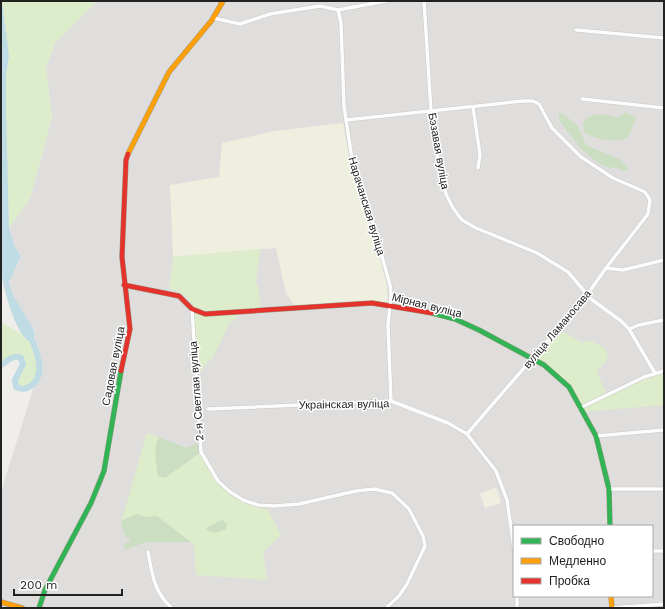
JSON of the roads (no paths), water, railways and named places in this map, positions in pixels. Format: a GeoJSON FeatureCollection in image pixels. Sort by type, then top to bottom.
{"type":"FeatureCollection","features":[{"type":"Feature","properties":{"kind":"street","name":"Садовая вуліца"},"geometry":{"type":"LineString","coordinates":[[39,608],[45,590],[91,503],[104,470],[115,400],[130,329],[122,257],[128,154],[169,72],[176,61],[214,18],[223,1]]}},
{"type":"Feature","properties":{"kind":"street"},"geometry":{"type":"LineString","coordinates":[[214,18],[240,24],[270,14],[320,6],[338,10],[386,1]]}},
{"type":"Feature","properties":{"kind":"street","name":"Бэзавая вуліца"},"geometry":{"type":"LineString","coordinates":[[424,1],[431,111],[441,176],[449,202],[457,215],[476,228],[529,249],[554,262],[573,277],[587,294],[629,329],[655,373]]}},
{"type":"Feature","properties":{"kind":"street","name":"Нарачанская вуліца"},"geometry":{"type":"LineString","coordinates":[[338,10],[341,23],[341,65],[346,120],[353,166],[375,230],[390,285],[390,305],[388,315],[390,401]]}},
{"type":"Feature","properties":{"kind":"street"},"geometry":{"type":"LineString","coordinates":[[576,30],[664,38]]}},
{"type":"Feature","properties":{"kind":"street"},"geometry":{"type":"LineString","coordinates":[[582,99],[664,108]]}},
{"type":"Feature","properties":{"kind":"street","name":"вуліца Ламаносава"},"geometry":{"type":"LineString","coordinates":[[467,434],[587,294],[650,210],[648,196],[640,189],[614,178],[576,153],[552,128],[541,106],[536,102],[528,100],[473,107]]}},
{"type":"Feature","properties":{"kind":"street"},"geometry":{"type":"LineString","coordinates":[[346,120],[473,107],[480,155],[478,168]]}},
{"type":"Feature","properties":{"kind":"street"},"geometry":{"type":"LineString","coordinates":[[606,268],[623,270],[664,260]]}},
{"type":"Feature","properties":{"kind":"street","name":"Мірная вуліца"},"geometry":{"type":"LineString","coordinates":[[124,285],[180,296],[192,309],[200,313],[214,314],[355,302],[390,305],[455,319],[479,330],[544,365],[569,387],[596,436],[609,489],[610,525]]}},
{"type":"Feature","properties":{"kind":"street","name":"2-я Светлая вуліца"},"geometry":{"type":"LineString","coordinates":[[192,309],[201,452],[218,481],[229,491],[243,500],[258,505],[274,506],[298,504],[356,491],[374,489],[392,493],[409,509],[423,536],[425,546],[407,584],[399,596],[386,608]]}},
{"type":"Feature","properties":{"kind":"street"},"geometry":{"type":"LineString","coordinates":[[629,329],[639,325],[664,320]]}},
{"type":"Feature","properties":{"kind":"street"},"geometry":{"type":"LineString","coordinates":[[580,408],[655,373],[664,371]]}},
{"type":"Feature","properties":{"kind":"street","name":"Украінская вуліца"},"geometry":{"type":"LineString","coordinates":[[208,409],[390,401],[426,413],[467,434],[482,451],[501,482],[510,511],[513,539]]}},
{"type":"Feature","properties":{"kind":"street"},"geometry":{"type":"LineString","coordinates":[[596,436],[664,430]]}},
{"type":"Feature","properties":{"kind":"street"},"geometry":{"type":"LineString","coordinates":[[609,489],[664,489]]}},
{"type":"Feature","properties":{"kind":"street"},"geometry":{"type":"LineString","coordinates":[[653,551],[664,551]]}},
{"type":"Feature","properties":{"kind":"street"},"geometry":{"type":"LineString","coordinates":[[148,552],[155,586],[166,603],[172,608]]}},
{"type":"Feature","properties":{"kind":"street"},"geometry":{"type":"LineString","coordinates":[[517,597],[517,608]]}},
{"type":"Feature","properties":{"kind":"street"},"geometry":{"type":"LineString","coordinates":[[611,597],[612,608],[664,604]]}},
{"type":"Feature","properties":{"kind":"street"},"geometry":{"type":"LineString","coordinates":[[1,602],[22,608]]}},
{"type":"Feature","properties":{"kind":"water"},"geometry":{"type":"Polygon","coordinates":[[[1,1],[9,56],[6,76],[6,101],[9,228],[15,247],[21,256],[9,282],[14,297],[33,328],[35,336],[30,341],[20,332],[16,323],[8,302],[2,277],[1,1]]]}},
{"type":"Feature","properties":{"kind":"waterway"},"geometry":{"type":"LineString","coordinates":[[1,365],[13,357],[21,358],[23,364],[15,380],[16,387],[26,389],[35,382],[38,376],[39,362],[35,347],[29,334]]}}]}
